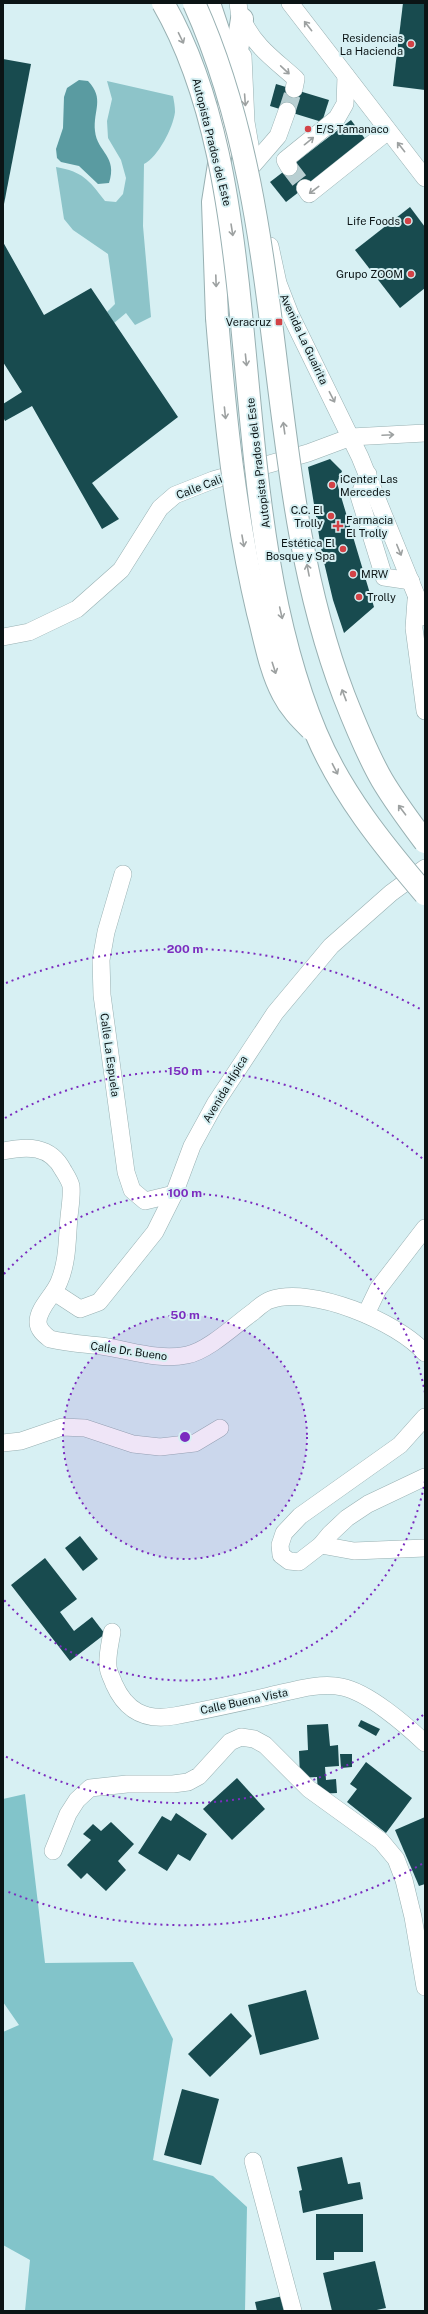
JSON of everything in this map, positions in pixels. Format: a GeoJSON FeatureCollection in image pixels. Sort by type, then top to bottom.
{"type":"FeatureCollection","features":[{"type":"Feature","properties":{"kind":"highway","name":"Autopista Prados del Este"},"geometry":{"type":"LineString","coordinates":[[163,3],[183,40],[197,77],[226,194],[236,256],[268,551],[292,660],[317,734],[343,785],[375,833],[425,894]]}},
{"type":"Feature","properties":{"kind":"highway"},"geometry":{"type":"LineString","coordinates":[[194,3],[214,52],[238,131],[256,211],[286,442],[299,525],[315,607],[335,670],[356,727],[381,778],[394,800],[425,842]]}},
{"type":"Feature","properties":{"kind":"highway"},"geometry":{"type":"LineString","coordinates":[[209,3],[222,42],[225,131]]}},
{"type":"Feature","properties":{"kind":"highway"},"geometry":{"type":"LineString","coordinates":[[242,8],[225,131],[213,202],[217,318],[225,416],[251,584],[267,647],[282,694],[293,711],[317,734]]}},
{"type":"Feature","properties":{"kind":"street"},"geometry":{"type":"LineString","coordinates":[[290,3],[425,178]]}},
{"type":"Feature","properties":{"kind":"street"},"geometry":{"type":"LineString","coordinates":[[242,8],[250,36],[296,79],[294,89]]}},
{"type":"Feature","properties":{"kind":"street","name":"Avenida La Guairita"},"geometry":{"type":"LineString","coordinates":[[242,8],[246,122],[253,165],[278,283],[290,314],[368,474],[425,617]]}},
{"type":"Feature","properties":{"kind":"street"},"geometry":{"type":"LineString","coordinates":[[289,167],[285,160],[337,118],[345,104],[346,76]]}},
{"type":"Feature","properties":{"kind":"street"},"geometry":{"type":"LineString","coordinates":[[253,165],[278,136],[287,111]]}},
{"type":"Feature","properties":{"kind":"street"},"geometry":{"type":"LineString","coordinates":[[305,188],[309,194],[388,131]]}},
{"type":"Feature","properties":{"kind":"street","name":"Calle Cali"},"geometry":{"type":"LineString","coordinates":[[3,637],[29,632],[77,609],[121,570],[160,508],[175,495],[213,480],[308,453],[351,437],[425,433]]}},
{"type":"Feature","properties":{"kind":"street"},"geometry":{"type":"LineString","coordinates":[[368,474],[359,496],[384,577],[414,587],[414,628],[418,670],[425,711]]}},
{"type":"Feature","properties":{"kind":"street","name":"Avenida Hípica"},"geometry":{"type":"LineString","coordinates":[[54,1292],[80,1309],[100,1302],[155,1232],[174,1194],[192,1146],[215,1104],[275,1013],[331,946],[391,893],[425,868]]}},
{"type":"Feature","properties":{"kind":"street","name":"Calle La Espuela"},"geometry":{"type":"LineString","coordinates":[[123,874],[106,932],[101,960],[102,995],[126,1172],[132,1190],[145,1201],[174,1194]]}},
{"type":"Feature","properties":{"kind":"street"},"geometry":{"type":"LineString","coordinates":[[3,1151],[22,1147],[37,1147],[49,1153],[59,1161],[70,1186],[69,1233],[59,1282],[54,1292]]}},
{"type":"Feature","properties":{"kind":"street"},"geometry":{"type":"LineString","coordinates":[[366,1314],[378,1289],[425,1228]]}},
{"type":"Feature","properties":{"kind":"street","name":"Calle Dr. Bueno"},"geometry":{"type":"LineString","coordinates":[[54,1292],[40,1314],[38,1323],[42,1332],[50,1339],[165,1358],[189,1355],[209,1345],[269,1300],[287,1297],[304,1298],[345,1306],[366,1314],[395,1329],[425,1353]]}},
{"type":"Feature","properties":{"kind":"street"},"geometry":{"type":"LineString","coordinates":[[425,1417],[400,1445],[300,1516],[284,1533],[280,1545],[281,1555],[289,1560],[299,1562],[321,1545],[330,1534],[368,1504],[425,1477]]}},
{"type":"Feature","properties":{"kind":"street"},"geometry":{"type":"LineString","coordinates":[[3,1443],[21,1441],[62,1427],[85,1428],[133,1444],[160,1447],[195,1443],[220,1428]]}},
{"type":"Feature","properties":{"kind":"street"},"geometry":{"type":"LineString","coordinates":[[321,1545],[354,1551],[425,1548]]}},
{"type":"Feature","properties":{"kind":"street","name":"Calle Buena Vista"},"geometry":{"type":"LineString","coordinates":[[112,1632],[108,1668],[121,1697],[138,1713],[147,1717],[158,1719],[292,1691],[330,1686],[342,1687],[356,1692],[407,1728],[425,1743]]}},
{"type":"Feature","properties":{"kind":"street"},"geometry":{"type":"LineString","coordinates":[[53,1851],[68,1814],[78,1800],[90,1788],[126,1784],[173,1784],[188,1782],[199,1776],[230,1742],[240,1737],[254,1739],[265,1745],[309,1789],[381,1841],[396,1859],[404,1880],[413,1917],[425,1987]]}},
{"type":"Feature","properties":{"kind":"street"},"geometry":{"type":"LineString","coordinates":[[253,2161],[293,2311]]}},
{"type":"Feature","properties":{"kind":"shaded area"},"geometry":{"type":"Polygon","coordinates":[[[79,80],[88,81],[96,93],[97,105],[95,131],[99,144],[111,166],[109,183],[98,184],[79,166],[61,162],[57,158],[56,149],[63,128],[64,97],[67,88],[79,80]]]}},
{"type":"Feature","properties":{"kind":"shaded area"},"geometry":{"type":"Polygon","coordinates":[[[107,81],[173,96],[175,106],[174,119],[168,134],[159,149],[144,164],[143,226],[151,317],[135,325],[126,313],[114,323],[107,312],[115,304],[108,254],[73,230],[64,219],[56,167],[79,174],[94,187],[105,201],[116,202],[123,194],[126,178],[121,160],[108,138],[107,121],[112,99],[107,81]]]}},
{"type":"Feature","properties":{"kind":"shaded area"},"geometry":{"type":"Polygon","coordinates":[[[25,1794],[45,1963],[133,1962],[173,2039],[153,2160],[213,2176],[247,2207],[245,2311],[25,2311],[30,2260],[3,2245],[3,2032],[19,2025],[3,2002],[3,1799],[25,1794]]]}},
{"type":"Feature","properties":{"kind":"building","name":"Residencias La Hacienda"},"geometry":{"type":"Polygon","coordinates":[[[403,3],[425,3],[425,90],[393,86],[403,3]]]}},
{"type":"Feature","properties":{"kind":"building"},"geometry":{"type":"Polygon","coordinates":[[[3,59],[31,64],[4,204],[3,204],[3,59]]]}},
{"type":"Feature","properties":{"kind":"building"},"geometry":{"type":"Polygon","coordinates":[[[276,84],[329,100],[322,122],[270,106],[276,84]]]}},
{"type":"Feature","properties":{"kind":"building"},"geometry":{"type":"Polygon","coordinates":[[[351,120],[366,140],[286,202],[270,182],[351,120]]]}},
{"type":"Feature","properties":{"kind":"building"},"geometry":{"type":"Polygon","coordinates":[[[410,207],[425,227],[425,288],[400,308],[355,250],[410,207]]]}},
{"type":"Feature","properties":{"kind":"building"},"geometry":{"type":"Polygon","coordinates":[[[3,242],[44,315],[91,288],[178,417],[92,483],[119,519],[102,529],[32,406],[5,421],[3,417],[3,404],[22,392],[3,362],[3,242]]]}},
{"type":"Feature","properties":{"kind":"building","name":"C.C. El Trolly"},"geometry":{"type":"Polygon","coordinates":[[[330,459],[342,471],[337,483],[374,607],[344,633],[333,600],[322,554],[308,467],[330,459]]]}},
{"type":"Feature","properties":{"kind":"building"},"geometry":{"type":"Polygon","coordinates":[[[80,1536],[98,1559],[83,1571],[65,1548],[80,1536]]]}},
{"type":"Feature","properties":{"kind":"building"},"geometry":{"type":"Polygon","coordinates":[[[45,1558],[77,1599],[60,1612],[74,1631],[92,1617],[105,1634],[70,1661],[11,1585],[45,1558]]]}},
{"type":"Feature","properties":{"kind":"building"},"geometry":{"type":"Polygon","coordinates":[[[361,1720],[380,1729],[376,1736],[358,1726],[361,1720]]]}},
{"type":"Feature","properties":{"kind":"building"},"geometry":{"type":"Polygon","coordinates":[[[328,1724],[330,1746],[338,1745],[339,1766],[325,1767],[326,1780],[336,1779],[337,1793],[318,1794],[317,1777],[300,1778],[299,1751],[308,1750],[307,1725],[328,1724]]]}},
{"type":"Feature","properties":{"kind":"building"},"geometry":{"type":"Polygon","coordinates":[[[340,1754],[352,1754],[352,1767],[341,1768],[340,1754]]]}},
{"type":"Feature","properties":{"kind":"building"},"geometry":{"type":"Polygon","coordinates":[[[366,1762],[412,1798],[386,1833],[347,1802],[357,1789],[350,1784],[366,1762]]]}},
{"type":"Feature","properties":{"kind":"building"},"geometry":{"type":"Polygon","coordinates":[[[237,1778],[265,1809],[232,1840],[203,1809],[237,1778]]]}},
{"type":"Feature","properties":{"kind":"building"},"geometry":{"type":"Polygon","coordinates":[[[176,1813],[207,1834],[190,1861],[178,1854],[167,1871],[138,1853],[162,1816],[171,1821],[176,1813]]]}},
{"type":"Feature","properties":{"kind":"building"},"geometry":{"type":"Polygon","coordinates":[[[425,1817],[425,1884],[419,1886],[395,1830],[425,1817]]]}},
{"type":"Feature","properties":{"kind":"building"},"geometry":{"type":"Polygon","coordinates":[[[111,1822],[134,1844],[118,1861],[126,1870],[106,1891],[87,1873],[81,1879],[67,1865],[91,1840],[83,1834],[93,1824],[101,1831],[111,1822]]]}},
{"type":"Feature","properties":{"kind":"building"},"geometry":{"type":"Polygon","coordinates":[[[306,1990],[319,2039],[260,2055],[248,2005],[306,1990]]]}},
{"type":"Feature","properties":{"kind":"building"},"geometry":{"type":"Polygon","coordinates":[[[231,2013],[252,2036],[210,2077],[188,2054],[231,2013]]]}},
{"type":"Feature","properties":{"kind":"building"},"geometry":{"type":"Polygon","coordinates":[[[182,2089],[219,2099],[201,2165],[164,2155],[182,2089]]]}},
{"type":"Feature","properties":{"kind":"building"},"geometry":{"type":"Polygon","coordinates":[[[342,2157],[348,2184],[360,2182],[363,2199],[303,2213],[299,2191],[302,2190],[297,2167],[342,2157]]]}},
{"type":"Feature","properties":{"kind":"building"},"geometry":{"type":"Polygon","coordinates":[[[316,2214],[363,2214],[363,2252],[334,2252],[334,2260],[316,2260],[316,2214]]]}},
{"type":"Feature","properties":{"kind":"building"},"geometry":{"type":"Polygon","coordinates":[[[375,2261],[386,2308],[372,2311],[332,2311],[323,2273],[375,2261]]]}},
{"type":"Feature","properties":{"kind":"building"},"geometry":{"type":"Polygon","coordinates":[[[283,2296],[286,2311],[257,2311],[255,2302],[283,2296]]]}},
{"type":"Feature","properties":{"kind":"tunnel"},"geometry":{"type":"LineString","coordinates":[[287,111],[294,89]]}},
{"type":"Feature","properties":{"kind":"tunnel"},"geometry":{"type":"LineString","coordinates":[[289,167],[305,188]]}},
{"type":"Feature","properties":{"kind":"place","name":"Residencias La Hacienda"},"geometry":{"type":"Point","coordinates":[411,44]}},
{"type":"Feature","properties":{"kind":"place","name":"E/S Tamanaco"},"geometry":{"type":"Point","coordinates":[308,129]}},
{"type":"Feature","properties":{"kind":"place","name":"Life Foods"},"geometry":{"type":"Point","coordinates":[408,221]}},
{"type":"Feature","properties":{"kind":"place","name":"Grupo ZOOM"},"geometry":{"type":"Point","coordinates":[411,274]}},
{"type":"Feature","properties":{"kind":"place","name":"Veracruz"},"geometry":{"type":"Point","coordinates":[279,322]}},
{"type":"Feature","properties":{"kind":"place","name":"iCenter Las Mercedes"},"geometry":{"type":"Point","coordinates":[332,485]}},
{"type":"Feature","properties":{"kind":"place","name":"C.C. El Trolly"},"geometry":{"type":"Point","coordinates":[331,516]}},
{"type":"Feature","properties":{"kind":"place","name":"Farmacia El Trolly"},"geometry":{"type":"Point","coordinates":[338,526]}},
{"type":"Feature","properties":{"kind":"place","name":"Estética El Bosque y Spa"},"geometry":{"type":"Point","coordinates":[343,549]}},
{"type":"Feature","properties":{"kind":"place","name":"MRW"},"geometry":{"type":"Point","coordinates":[353,574]}},
{"type":"Feature","properties":{"kind":"place","name":"Trolly"},"geometry":{"type":"Point","coordinates":[359,597]}}]}
